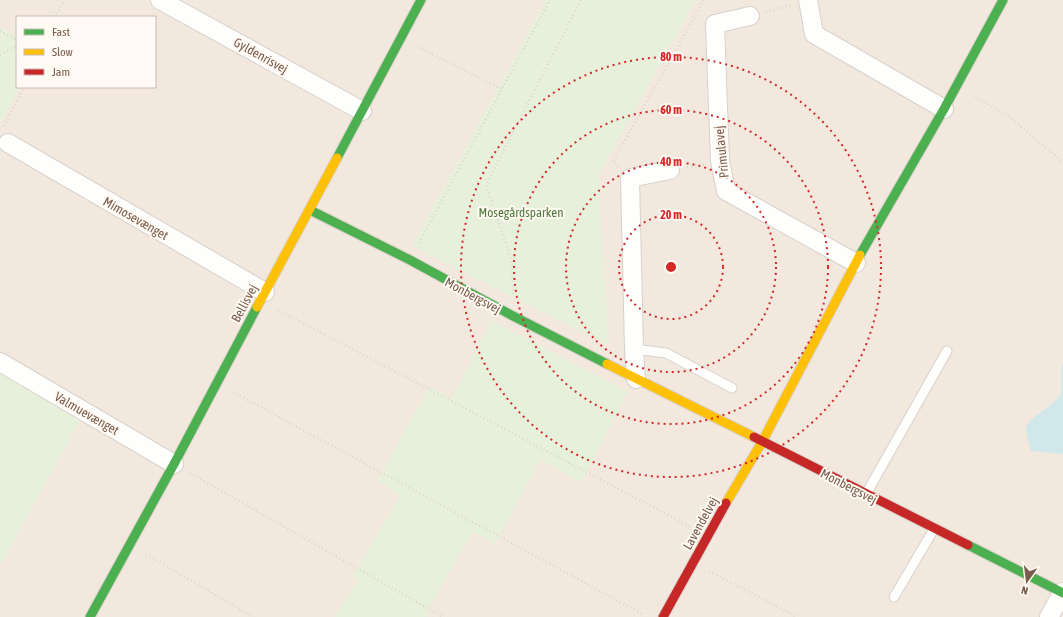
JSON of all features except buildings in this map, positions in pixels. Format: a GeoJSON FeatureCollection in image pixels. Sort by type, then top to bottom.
{"type":"FeatureCollection","features":[{"type":"Feature","properties":{"kind":"street","name":"Gyldenrisvej"},"geometry":{"type":"LineString","coordinates":[[160,0],[362,111]]}},
{"type":"Feature","properties":{"kind":"street","name":"Bellisvej"},"geometry":{"type":"LineString","coordinates":[[90,617],[174,464],[262,296],[310,210],[421,0]]}},
{"type":"Feature","properties":{"kind":"street"},"geometry":{"type":"LineString","coordinates":[[762,442],[856,263],[944,109],[1003,0]]}},
{"type":"Feature","properties":{"kind":"street"},"geometry":{"type":"LineString","coordinates":[[808,1],[814,34],[944,109]]}},
{"type":"Feature","properties":{"kind":"street","name":"Primulavej"},"geometry":{"type":"LineString","coordinates":[[750,16],[715,24],[720,161],[726,191],[856,263]]}},
{"type":"Feature","properties":{"kind":"street","name":"Mimosevænget"},"geometry":{"type":"LineString","coordinates":[[6,135],[262,296]]}},
{"type":"Feature","properties":{"kind":"street"},"geometry":{"type":"LineString","coordinates":[[636,379],[630,178],[670,170]]}},
{"type":"Feature","properties":{"kind":"street","name":"Monbergsvej"},"geometry":{"type":"LineString","coordinates":[[310,210],[410,260],[513,316],[636,379],[1063,592]]}},
{"type":"Feature","properties":{"kind":"street","name":"Valmuevænget"},"geometry":{"type":"LineString","coordinates":[[0,362],[174,464]]}},
{"type":"Feature","properties":{"kind":"street","name":"Lavendelvej"},"geometry":{"type":"LineString","coordinates":[[663,617],[707,536],[762,442]]}},
{"type":"Feature","properties":{"kind":"street"},"geometry":{"type":"LineString","coordinates":[[1049,617],[1063,592]]}},
{"type":"Feature","properties":{"kind":"lane"},"geometry":{"type":"LineString","coordinates":[[634,349],[666,353],[732,388]]}},
{"type":"Feature","properties":{"kind":"lane"},"geometry":{"type":"LineString","coordinates":[[866,494],[947,351]]}},
{"type":"Feature","properties":{"kind":"lane"},"geometry":{"type":"LineString","coordinates":[[894,597],[934,528]]}},
{"type":"Feature","properties":{"kind":"path"},"geometry":{"type":"LineString","coordinates":[[55,16],[65,0]]}},
{"type":"Feature","properties":{"kind":"path"},"geometry":{"type":"LineString","coordinates":[[410,260],[550,0]]}},
{"type":"Feature","properties":{"kind":"path"},"geometry":{"type":"LineString","coordinates":[[513,316],[512,262],[486,185],[581,0]]}},
{"type":"Feature","properties":{"kind":"path"},"geometry":{"type":"LineString","coordinates":[[630,178],[613,162],[704,0]]}},
{"type":"Feature","properties":{"kind":"path"},"geometry":{"type":"LineString","coordinates":[[750,16],[808,1]]}},
{"type":"Feature","properties":{"kind":"path"},"geometry":{"type":"LineString","coordinates":[[0,31],[16,39]]}},
{"type":"Feature","properties":{"kind":"path"},"geometry":{"type":"LineString","coordinates":[[400,38],[501,89]]}},
{"type":"Feature","properties":{"kind":"path"},"geometry":{"type":"LineString","coordinates":[[0,55],[16,46]]}},
{"type":"Feature","properties":{"kind":"path"},"geometry":{"type":"LineString","coordinates":[[956,85],[1006,115],[1063,162]]}},
{"type":"Feature","properties":{"kind":"path"},"geometry":{"type":"LineString","coordinates":[[6,135],[24,88]]}},
{"type":"Feature","properties":{"kind":"path"},"geometry":{"type":"LineString","coordinates":[[670,170],[720,161]]}},
{"type":"Feature","properties":{"kind":"path"},"geometry":{"type":"LineString","coordinates":[[262,296],[707,536]]}},
{"type":"Feature","properties":{"kind":"path"},"geometry":{"type":"LineString","coordinates":[[217,383],[648,617]]}},
{"type":"Feature","properties":{"kind":"path"},"geometry":{"type":"LineString","coordinates":[[174,464],[444,617]]}},
{"type":"Feature","properties":{"kind":"path"},"geometry":{"type":"LineString","coordinates":[[130,544],[253,617]]}},
{"type":"Feature","properties":{"kind":"path"},"geometry":{"type":"LineString","coordinates":[[693,563],[797,617]]}},
{"type":"Feature","properties":{"kind":"shaded area"},"geometry":{"type":"Polygon","coordinates":[[[0,0],[1063,0],[1063,617],[0,617],[0,566],[80,421],[0,373],[0,124],[19,88],[156,88],[156,16],[16,16],[16,35],[0,27],[0,0]]]}},
{"type":"Feature","properties":{"kind":"green space","name":"Mosegårdsparken"},"geometry":{"type":"Polygon","coordinates":[[[546,0],[696,0],[598,176],[609,345],[412,246],[546,0]]]}},
{"type":"Feature","properties":{"kind":"green space"},"geometry":{"type":"Polygon","coordinates":[[[0,27],[16,35],[16,88],[19,88],[0,124],[0,27]]]}},
{"type":"Feature","properties":{"kind":"green space"},"geometry":{"type":"Polygon","coordinates":[[[491,320],[628,392],[582,482],[540,460],[496,544],[473,532],[431,604],[427,617],[335,617],[358,581],[353,576],[400,495],[377,481],[429,387],[452,398],[491,320]]]}},
{"type":"Feature","properties":{"kind":"green space"},"geometry":{"type":"Polygon","coordinates":[[[0,373],[80,421],[0,566],[0,373]]]}},
{"type":"Feature","properties":{"kind":"water"},"geometry":{"type":"Polygon","coordinates":[[[1063,363],[1063,454],[1031,451],[1026,432],[1027,425],[1035,416],[1053,403],[1061,393],[1063,363]]]}},
{"type":"Feature","properties":{"kind":"traffic: fast"},"geometry":{"type":"LineString","coordinates":[[337,158],[421,0]]}},
{"type":"Feature","properties":{"kind":"traffic: fast"},"geometry":{"type":"LineString","coordinates":[[860,255],[944,109],[1003,0]]}},
{"type":"Feature","properties":{"kind":"traffic: fast"},"geometry":{"type":"LineString","coordinates":[[310,210],[410,260],[513,316],[607,364]]}},
{"type":"Feature","properties":{"kind":"traffic: fast"},"geometry":{"type":"LineString","coordinates":[[90,617],[174,464],[257,307]]}},
{"type":"Feature","properties":{"kind":"traffic: fast"},"geometry":{"type":"LineString","coordinates":[[968,545],[1063,593]]}},
{"type":"Feature","properties":{"kind":"traffic: slow"},"geometry":{"type":"LineString","coordinates":[[257,307],[337,158]]}},
{"type":"Feature","properties":{"kind":"traffic: slow"},"geometry":{"type":"LineString","coordinates":[[726,503],[762,442],[860,255]]}},
{"type":"Feature","properties":{"kind":"traffic: slow"},"geometry":{"type":"LineString","coordinates":[[607,364],[754,437]]}},
{"type":"Feature","properties":{"kind":"traffic: jam"},"geometry":{"type":"LineString","coordinates":[[754,437],[968,545]]}},
{"type":"Feature","properties":{"kind":"traffic: jam"},"geometry":{"type":"LineString","coordinates":[[663,617],[726,503]]}}]}
